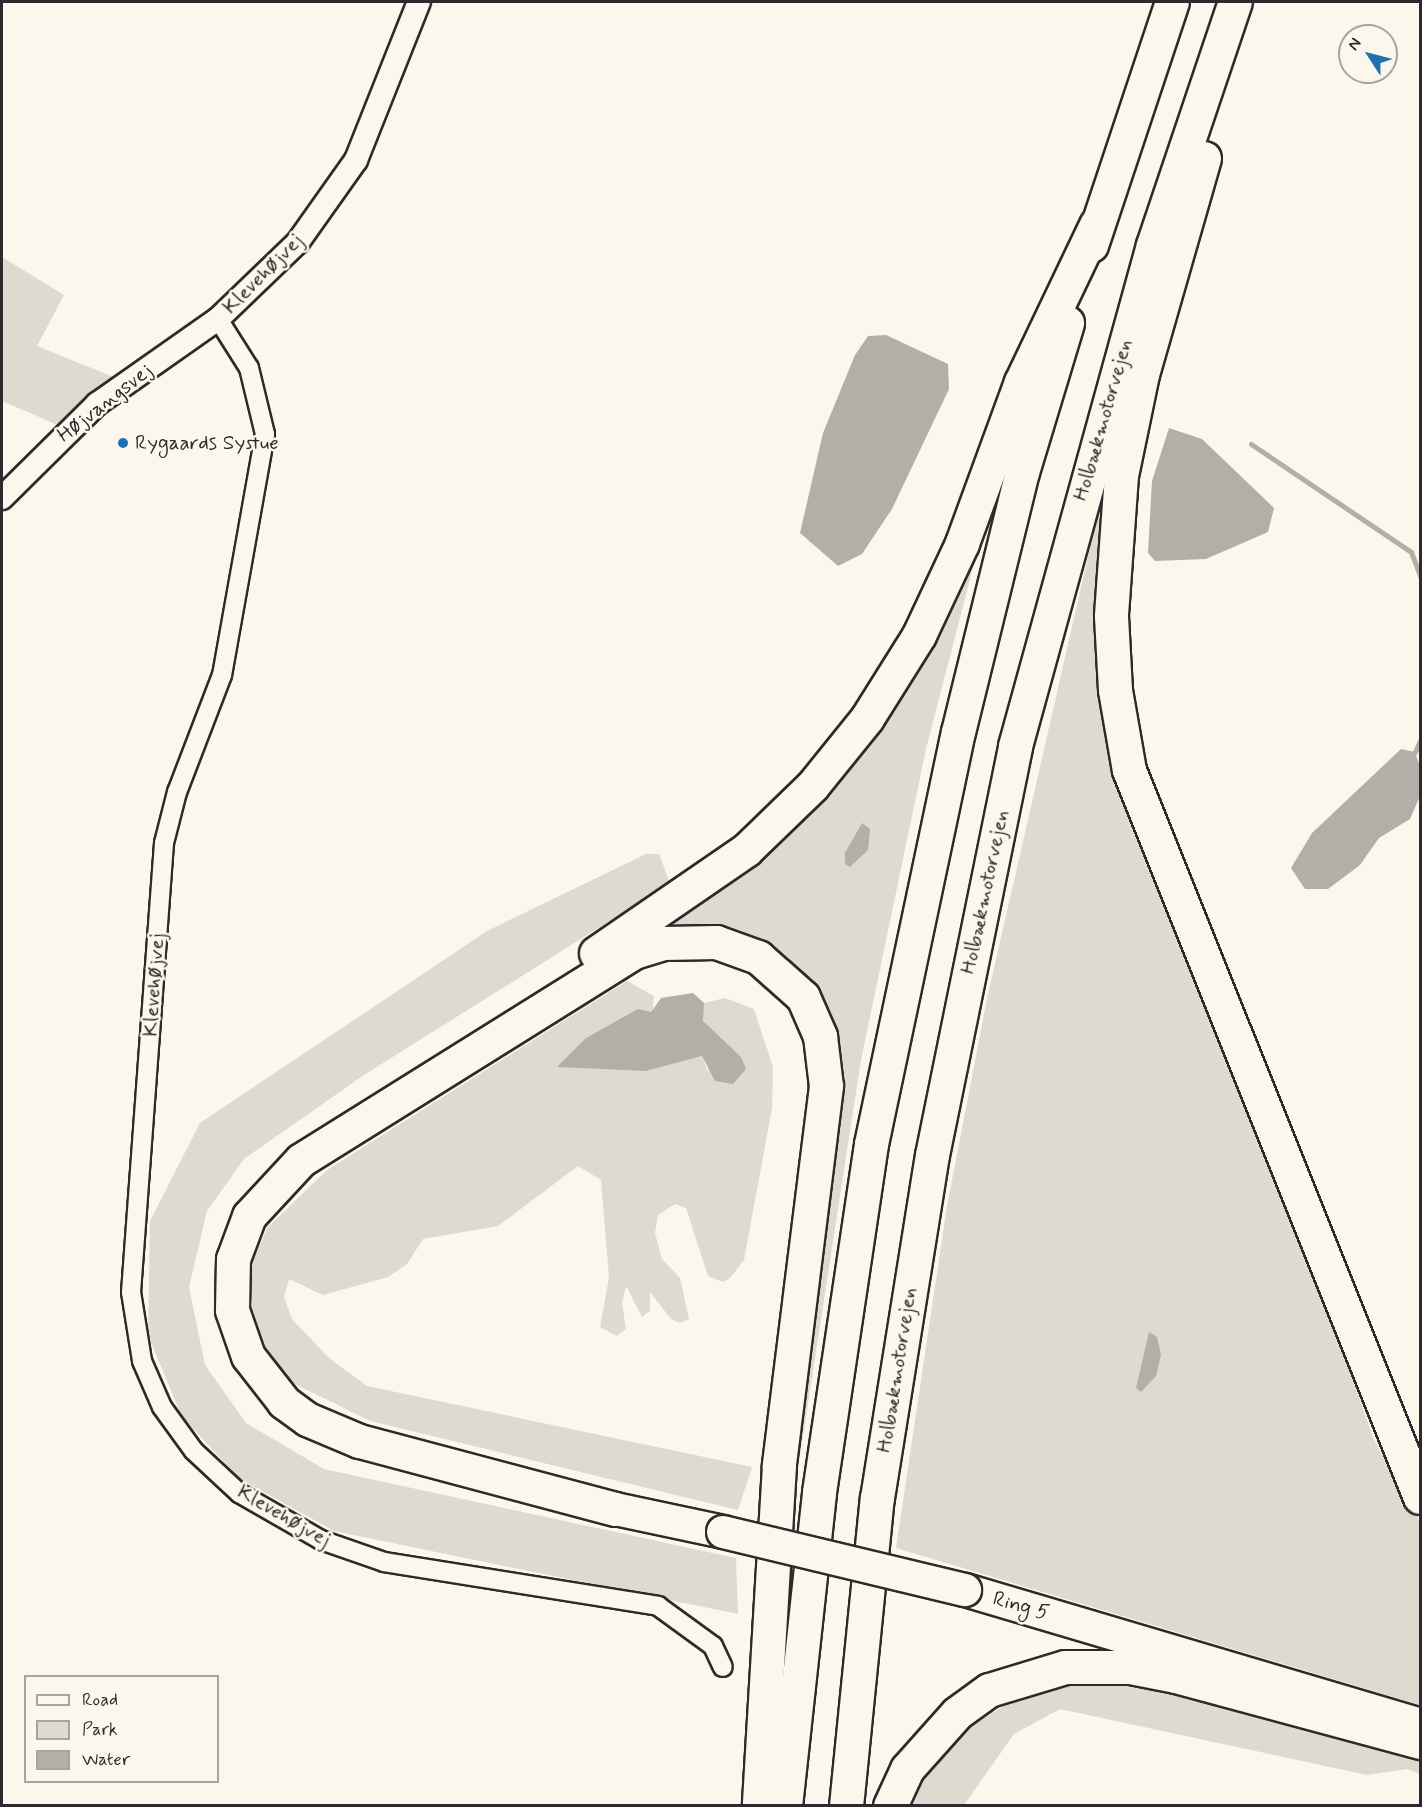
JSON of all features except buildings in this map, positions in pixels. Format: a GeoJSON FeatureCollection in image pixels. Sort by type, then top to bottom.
{"type":"FeatureCollection","features":[{"type":"Feature","properties":{"kind":"highway"},"geometry":{"type":"LineString","coordinates":[[786,1806],[819,1492],[871,1144],[958,732],[1022,472],[1096,225],[1172,2]]}},
{"type":"Feature","properties":{"kind":"highway","name":"Holbækmotorvejen"},"geometry":{"type":"LineString","coordinates":[[846,1806],[877,1498],[924,1202],[1016,746],[1153,245],[1235,2]]}},
{"type":"Feature","properties":{"kind":"highway"},"geometry":{"type":"LineString","coordinates":[[1241,2],[1220,105],[1142,374],[1120,475],[1111,616],[1115,690],[1129,770],[1420,1497]]}},
{"type":"Feature","properties":{"kind":"highway"},"geometry":{"type":"LineString","coordinates":[[615,1509],[352,1458],[269,1418],[244,1388],[218,1339],[211,1285],[221,1232],[249,1182],[290,1145],[673,903],[746,850],[813,785],[867,718],[919,635],[962,543],[1021,382],[1096,225]]}},
{"type":"Feature","properties":{"kind":"highway"},"geometry":{"type":"LineString","coordinates":[[615,1509],[359,1441],[307,1419],[284,1402],[248,1356],[232,1310],[233,1259],[249,1216],[301,1160],[634,952],[672,942],[716,942],[758,957],[803,998],[820,1036],[826,1086],[779,1465],[759,1806]]}},
{"type":"Feature","properties":{"kind":"highway","name":"Ring 5"},"geometry":{"type":"LineString","coordinates":[[615,1509],[723,1532],[965,1590],[1420,1725]]}},
{"type":"Feature","properties":{"kind":"highway"},"geometry":{"type":"LineString","coordinates":[[890,1806],[908,1769],[957,1713],[989,1690],[1065,1667],[1130,1667],[1176,1676],[1420,1742]]}},
{"type":"Feature","properties":{"kind":"street","name":"Klevehøjvej"},"geometry":{"type":"LineString","coordinates":[[418,2],[356,160],[298,242],[218,319],[249,368],[265,434],[222,675],[177,792],[164,843],[131,1292],[142,1361],[162,1407],[194,1450],[239,1493],[321,1540],[384,1563],[658,1606],[713,1646],[723,1667]]}},
{"type":"Feature","properties":{"kind":"street","name":"Højvangsvej"},"geometry":{"type":"LineString","coordinates":[[2,498],[97,404],[218,319]]}},
{"type":"Feature","properties":{"kind":"green space"},"geometry":{"type":"Polygon","coordinates":[[[2,257],[64,295],[37,346],[121,380],[60,426],[2,401],[2,257]]]}},
{"type":"Feature","properties":{"kind":"green space"},"geometry":{"type":"Polygon","coordinates":[[[991,498],[926,749],[861,1060],[789,1527],[783,1525],[833,1123],[810,990],[656,932],[778,830],[991,498]]]}},
{"type":"Feature","properties":{"kind":"green space"},"geometry":{"type":"Polygon","coordinates":[[[1100,504],[1106,505],[1098,679],[1110,758],[1132,829],[1320,1287],[1374,1440],[1420,1522],[1420,1705],[896,1548],[947,1206],[987,999],[1100,504]]]}},
{"type":"Feature","properties":{"kind":"green space"},"geometry":{"type":"Polygon","coordinates":[[[646,854],[659,854],[670,883],[364,1075],[244,1159],[207,1211],[189,1287],[205,1365],[246,1423],[324,1469],[736,1558],[738,1614],[334,1531],[240,1479],[182,1417],[148,1335],[150,1221],[200,1123],[487,931],[646,854]]]}},
{"type":"Feature","properties":{"kind":"green space"},"geometry":{"type":"Polygon","coordinates":[[[627,981],[654,996],[646,1071],[702,1056],[709,1074],[700,1015],[704,1003],[725,998],[754,1009],[773,1067],[772,1108],[744,1260],[731,1277],[723,1282],[708,1276],[686,1208],[675,1204],[658,1215],[655,1233],[662,1259],[680,1278],[689,1319],[679,1323],[671,1319],[650,1292],[650,1311],[642,1317],[626,1286],[622,1303],[626,1329],[617,1336],[600,1327],[609,1278],[601,1180],[578,1166],[498,1226],[423,1239],[407,1264],[388,1277],[323,1295],[289,1279],[284,1297],[292,1319],[329,1358],[367,1386],[752,1467],[738,1510],[370,1421],[285,1379],[267,1356],[252,1311],[252,1264],[267,1228],[327,1170],[627,981]]]}},
{"type":"Feature","properties":{"kind":"green space"},"geometry":{"type":"Polygon","coordinates":[[[1100,1682],[1241,1706],[1420,1760],[1420,1774],[1407,1769],[1367,1775],[1060,1709],[1014,1734],[964,1805],[913,1806],[924,1777],[949,1742],[1006,1704],[1049,1687],[1100,1682]]]}},
{"type":"Feature","properties":{"kind":"water"},"geometry":{"type":"Polygon","coordinates":[[[886,335],[948,364],[949,389],[892,509],[862,554],[838,566],[800,533],[823,433],[855,355],[868,336],[886,335]]]}},
{"type":"Feature","properties":{"kind":"water"},"geometry":{"type":"Polygon","coordinates":[[[1169,428],[1202,439],[1274,508],[1268,532],[1206,559],[1155,561],[1148,553],[1152,481],[1169,428]]]}},
{"type":"Feature","properties":{"kind":"water"},"geometry":{"type":"Polygon","coordinates":[[[1401,749],[1415,752],[1420,767],[1420,796],[1410,819],[1379,838],[1360,865],[1328,889],[1305,889],[1291,868],[1312,833],[1401,749]]]}},
{"type":"Feature","properties":{"kind":"water"},"geometry":{"type":"Polygon","coordinates":[[[862,823],[870,829],[868,850],[850,867],[845,864],[845,853],[862,823]]]}},
{"type":"Feature","properties":{"kind":"water"},"geometry":{"type":"Polygon","coordinates":[[[693,993],[704,1003],[703,1021],[741,1057],[746,1069],[733,1084],[715,1081],[702,1056],[646,1071],[557,1067],[586,1038],[638,1009],[651,1012],[661,998],[693,993]]]}},
{"type":"Feature","properties":{"kind":"water"},"geometry":{"type":"Polygon","coordinates":[[[1149,1332],[1157,1337],[1161,1355],[1156,1376],[1141,1392],[1136,1388],[1149,1332]]]}},
{"type":"Feature","properties":{"kind":"waterway"},"geometry":{"type":"LineString","coordinates":[[1251,444],[1411,552],[1420,576]]}},
{"type":"Feature","properties":{"kind":"waterway"},"geometry":{"type":"LineString","coordinates":[[1415,752],[1420,741]]}},
{"type":"Feature","properties":{"kind":"place","name":"Rygaards Systue"},"geometry":{"type":"Point","coordinates":[123,443]}}]}
